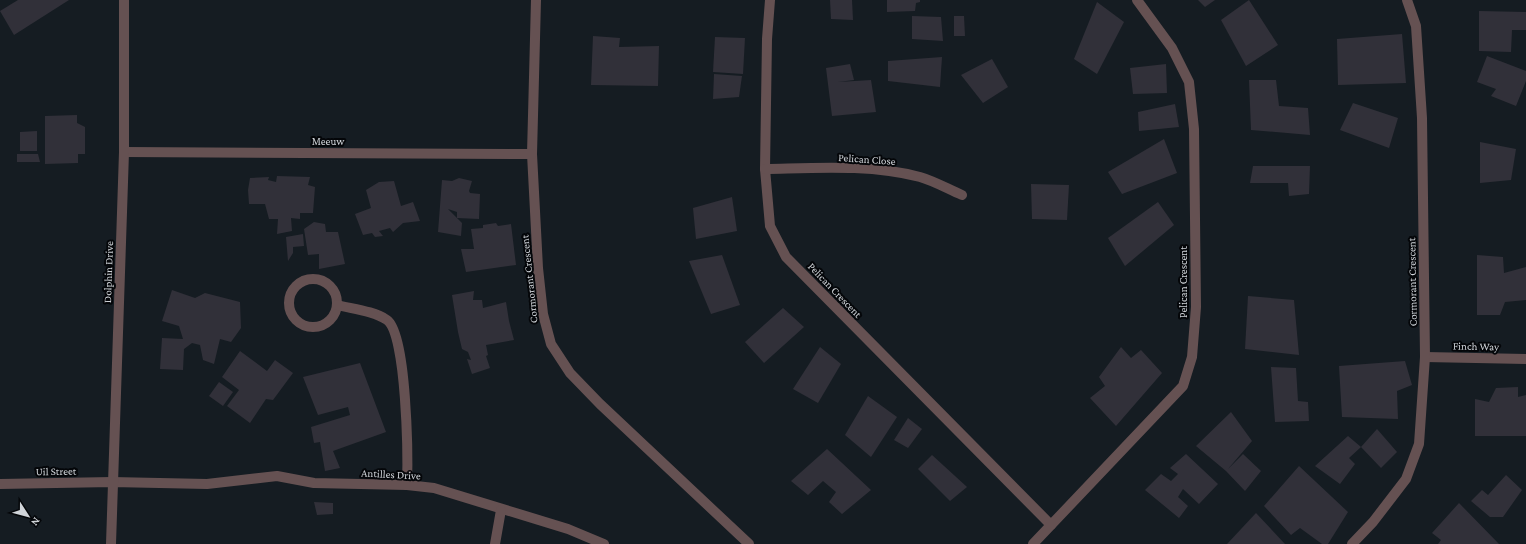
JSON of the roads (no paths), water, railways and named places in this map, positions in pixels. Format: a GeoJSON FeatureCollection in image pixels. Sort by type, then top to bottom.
{"type":"FeatureCollection","features":[{"type":"Feature","properties":{"kind":"street","name":"Dolphin Drive"},"geometry":{"type":"LineString","coordinates":[[111,544],[124,152],[124,0]]}},
{"type":"Feature","properties":{"kind":"street","name":"Cormorant Crescent"},"geometry":{"type":"LineString","coordinates":[[536,0],[532,154],[538,268],[543,314],[551,344],[570,373],[600,404],[749,544]]}},
{"type":"Feature","properties":{"kind":"street","name":"Pelican Crescent"},"geometry":{"type":"LineString","coordinates":[[770,0],[767,39],[765,169],[770,226],[786,257],[1051,525]]}},
{"type":"Feature","properties":{"kind":"street","name":"Pelican Crescent"},"geometry":{"type":"LineString","coordinates":[[1033,544],[1184,386],[1192,357],[1196,307],[1194,129],[1189,82],[1172,48],[1137,0]]}},
{"type":"Feature","properties":{"kind":"street","name":"Cormorant Crescent"},"geometry":{"type":"LineString","coordinates":[[1352,544],[1373,522],[1406,479],[1419,444],[1425,357],[1422,118],[1416,26],[1407,0]]}},
{"type":"Feature","properties":{"kind":"street","name":"Meeuw"},"geometry":{"type":"LineString","coordinates":[[124,152],[532,154]]}},
{"type":"Feature","properties":{"kind":"street","name":"Pelican Close"},"geometry":{"type":"LineString","coordinates":[[765,169],[844,168],[887,170],[921,178],[962,195]]}},
{"type":"Feature","properties":{"kind":"street"},"geometry":{"type":"LineString","coordinates":[[315,279],[327,283],[335,293],[337,305],[333,317],[324,325],[312,327],[300,323],[291,314],[289,302],[293,290],[302,282],[315,279]]}},
{"type":"Feature","properties":{"kind":"street"},"geometry":{"type":"LineString","coordinates":[[337,305],[378,315],[388,321],[395,334],[404,382],[407,418],[407,485]]}},
{"type":"Feature","properties":{"kind":"street","name":"Finch Way"},"geometry":{"type":"LineString","coordinates":[[1425,357],[1526,359]]}},
{"type":"Feature","properties":{"kind":"street","name":"Antilles Drive"},"geometry":{"type":"LineString","coordinates":[[112,482],[207,484],[277,476],[314,484],[407,485],[434,488],[501,510],[568,529],[604,544]]}},
{"type":"Feature","properties":{"kind":"street","name":"Uil Street"},"geometry":{"type":"LineString","coordinates":[[0,484],[112,482]]}},
{"type":"Feature","properties":{"kind":"street"},"geometry":{"type":"LineString","coordinates":[[495,544],[501,510]]}}]}
